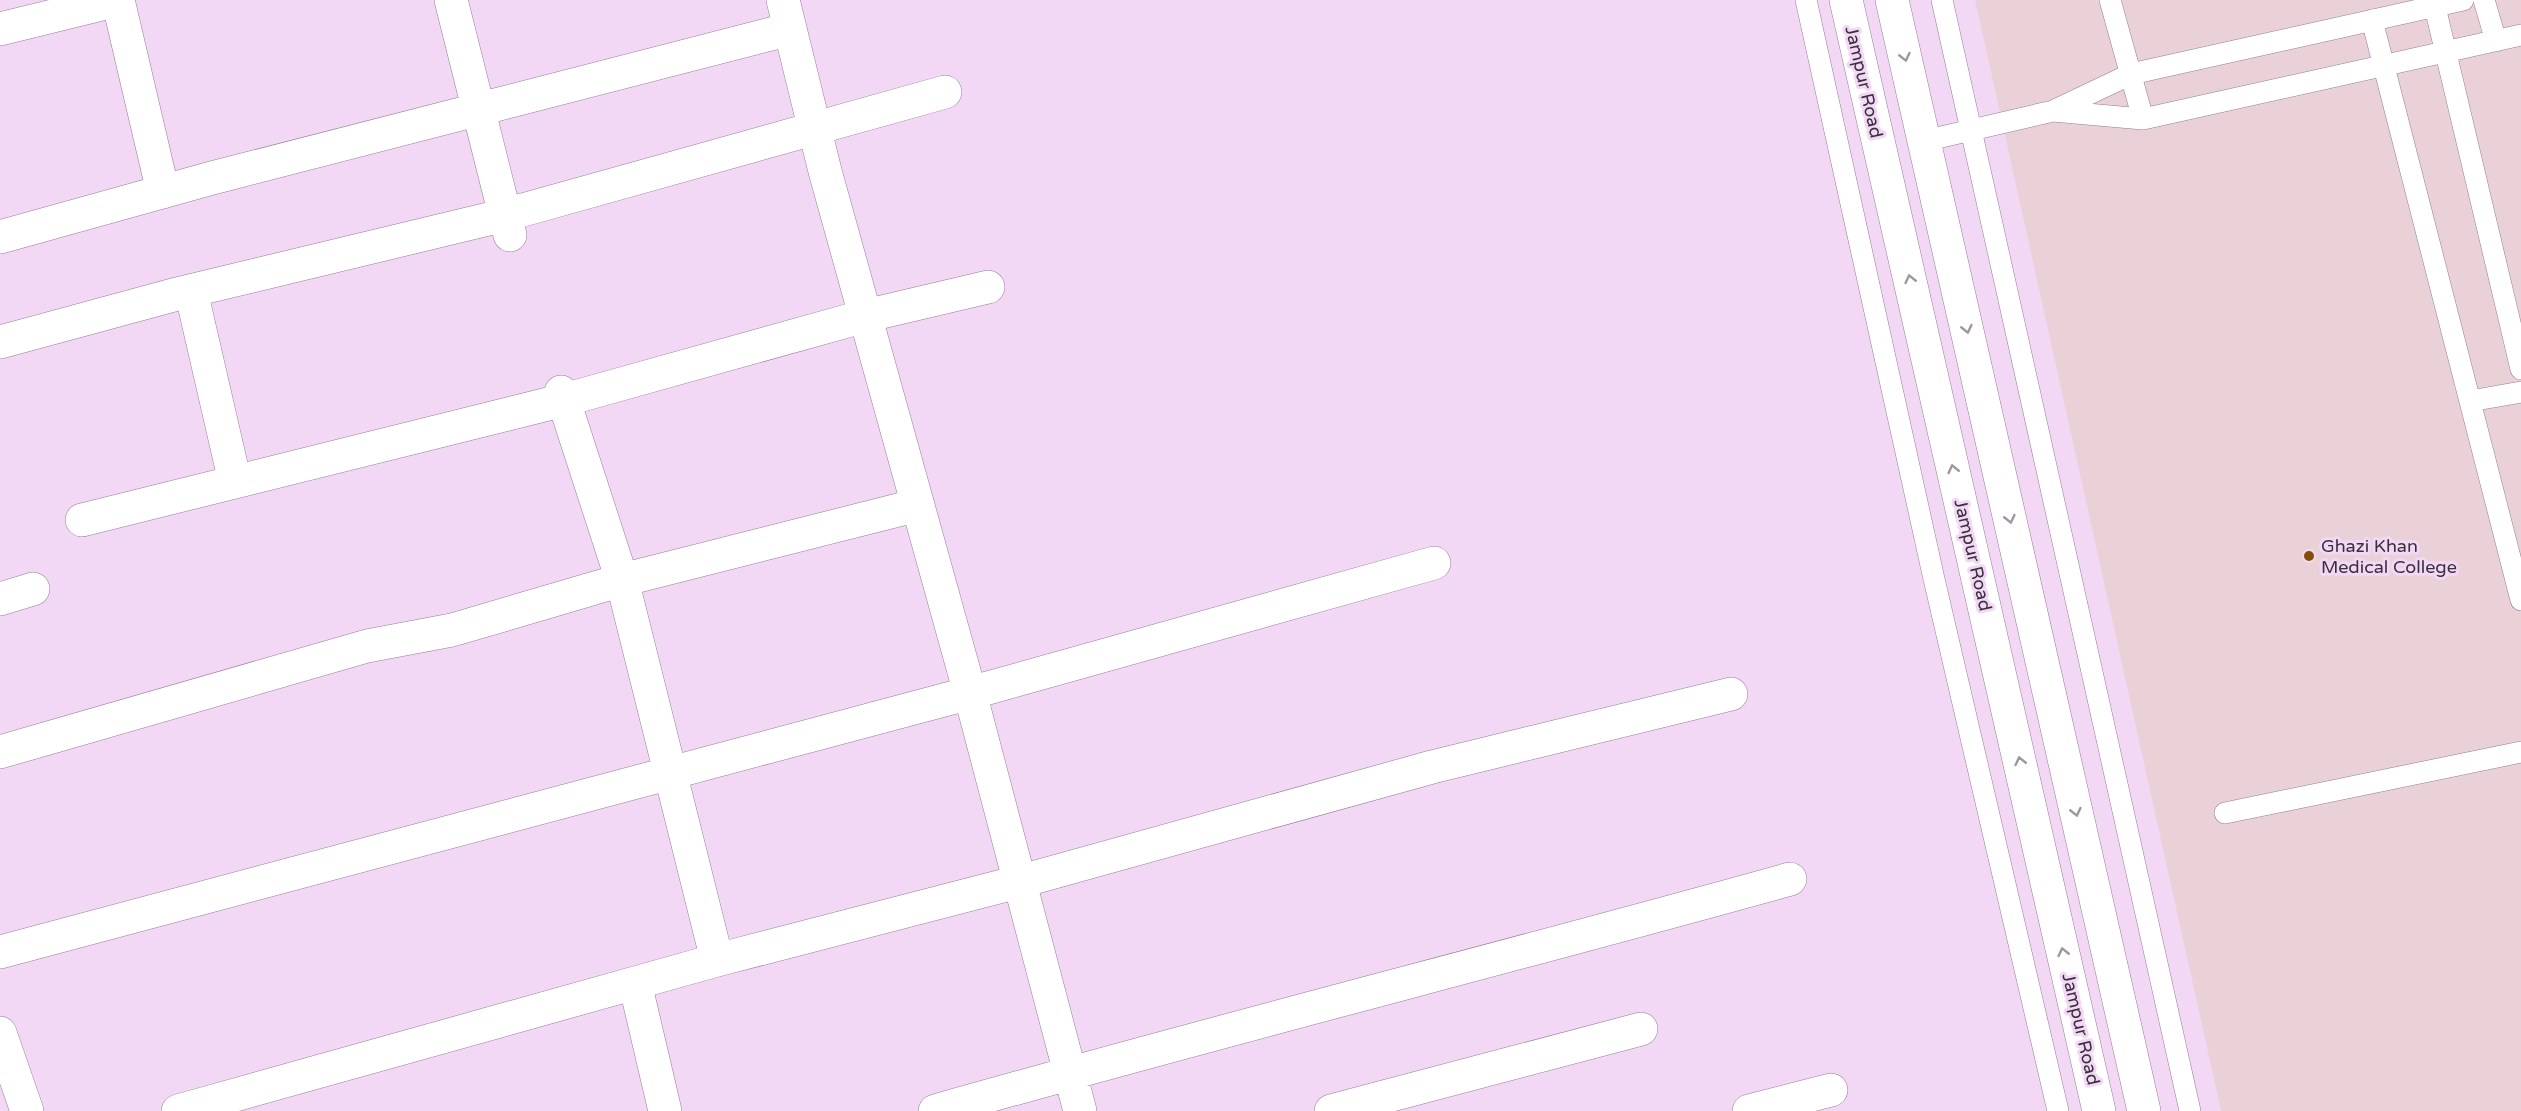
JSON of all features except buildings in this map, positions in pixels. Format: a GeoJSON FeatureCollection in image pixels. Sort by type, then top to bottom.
{"type":"FeatureCollection","features":[{"type":"Feature","properties":{"kind":"street"},"geometry":{"type":"LineString","coordinates":[[0,28],[118,0],[163,192]]}},
{"type":"Feature","properties":{"kind":"street"},"geometry":{"type":"LineString","coordinates":[[451,0],[508,225]]}},
{"type":"Feature","properties":{"kind":"street","name":"Jampur Road"},"geometry":{"type":"LineString","coordinates":[[1846,0],[2100,1111]]}},
{"type":"Feature","properties":{"kind":"street"},"geometry":{"type":"LineString","coordinates":[[1892,0],[2144,1111]]}},
{"type":"Feature","properties":{"kind":"street"},"geometry":{"type":"LineString","coordinates":[[0,237],[478,109],[786,14],[865,315],[970,693],[1080,1111]]}},
{"type":"Feature","properties":{"kind":"street"},"geometry":{"type":"LineString","coordinates":[[0,342],[191,291],[508,225],[815,129],[945,92]]}},
{"type":"Feature","properties":{"kind":"street"},"geometry":{"type":"LineString","coordinates":[[82,520],[235,482],[865,315],[988,287]]}},
{"type":"Feature","properties":{"kind":"street"},"geometry":{"type":"LineString","coordinates":[[191,291],[235,482]]}},
{"type":"Feature","properties":{"kind":"street"},"geometry":{"type":"LineString","coordinates":[[563,396],[622,580],[717,960]]}},
{"type":"Feature","properties":{"kind":"street"},"geometry":{"type":"LineString","coordinates":[[0,752],[367,646],[452,630],[622,580],[918,505]]}},
{"type":"Feature","properties":{"kind":"street"},"geometry":{"type":"LineString","coordinates":[[0,952],[970,693],[1434,563]]}},
{"type":"Feature","properties":{"kind":"street"},"geometry":{"type":"LineString","coordinates":[[0,599],[33,590]]}},
{"type":"Feature","properties":{"kind":"street"},"geometry":{"type":"LineString","coordinates":[[178,1111],[717,960],[1018,882],[1432,767],[1731,693]]}},
{"type":"Feature","properties":{"kind":"street"},"geometry":{"type":"LineString","coordinates":[[935,1111],[1602,932],[1790,879]]}},
{"type":"Feature","properties":{"kind":"street"},"geometry":{"type":"LineString","coordinates":[[635,983],[665,1111]]}},
{"type":"Feature","properties":{"kind":"street"},"geometry":{"type":"LineString","coordinates":[[1331,1111],[1641,1029]]}},
{"type":"Feature","properties":{"kind":"street"},"geometry":{"type":"LineString","coordinates":[[0,1033],[27,1111]]}},
{"type":"Feature","properties":{"kind":"street"},"geometry":{"type":"LineString","coordinates":[[1749,1111],[1831,1090]]}},
{"type":"Feature","properties":{"kind":"lane"},"geometry":{"type":"LineString","coordinates":[[1806,0],[1934,579],[2058,1111]]}},
{"type":"Feature","properties":{"kind":"lane"},"geometry":{"type":"LineString","coordinates":[[1942,0],[2190,1111]]}},
{"type":"Feature","properties":{"kind":"lane"},"geometry":{"type":"LineString","coordinates":[[2110,0],[2143,119]]}},
{"type":"Feature","properties":{"kind":"lane"},"geometry":{"type":"LineString","coordinates":[[1924,141],[2053,111],[2131,74],[2463,0]]}},
{"type":"Feature","properties":{"kind":"lane"},"geometry":{"type":"LineString","coordinates":[[2484,0],[2496,40]]}},
{"type":"Feature","properties":{"kind":"lane"},"geometry":{"type":"LineString","coordinates":[[2434,7],[2521,369]]}},
{"type":"Feature","properties":{"kind":"lane"},"geometry":{"type":"LineString","coordinates":[[2372,20],[2521,600]]}},
{"type":"Feature","properties":{"kind":"lane"},"geometry":{"type":"LineString","coordinates":[[2053,111],[2143,119],[2521,35]]}},
{"type":"Feature","properties":{"kind":"lane"},"geometry":{"type":"LineString","coordinates":[[2470,401],[2521,392]]}},
{"type":"Feature","properties":{"kind":"lane"},"geometry":{"type":"LineString","coordinates":[[2225,813],[2521,752]]}},
{"type":"Feature","properties":{"kind":"shaded area","name":"Ghazi Khan Medical College"},"geometry":{"type":"Polygon","coordinates":[[[1975,0],[2521,0],[2521,1111],[2221,1111],[1975,0]]]}},
{"type":"Feature","properties":{"kind":"place","name":"Ghazi Khan Medical College"},"geometry":{"type":"Point","coordinates":[2309,556]}}]}
